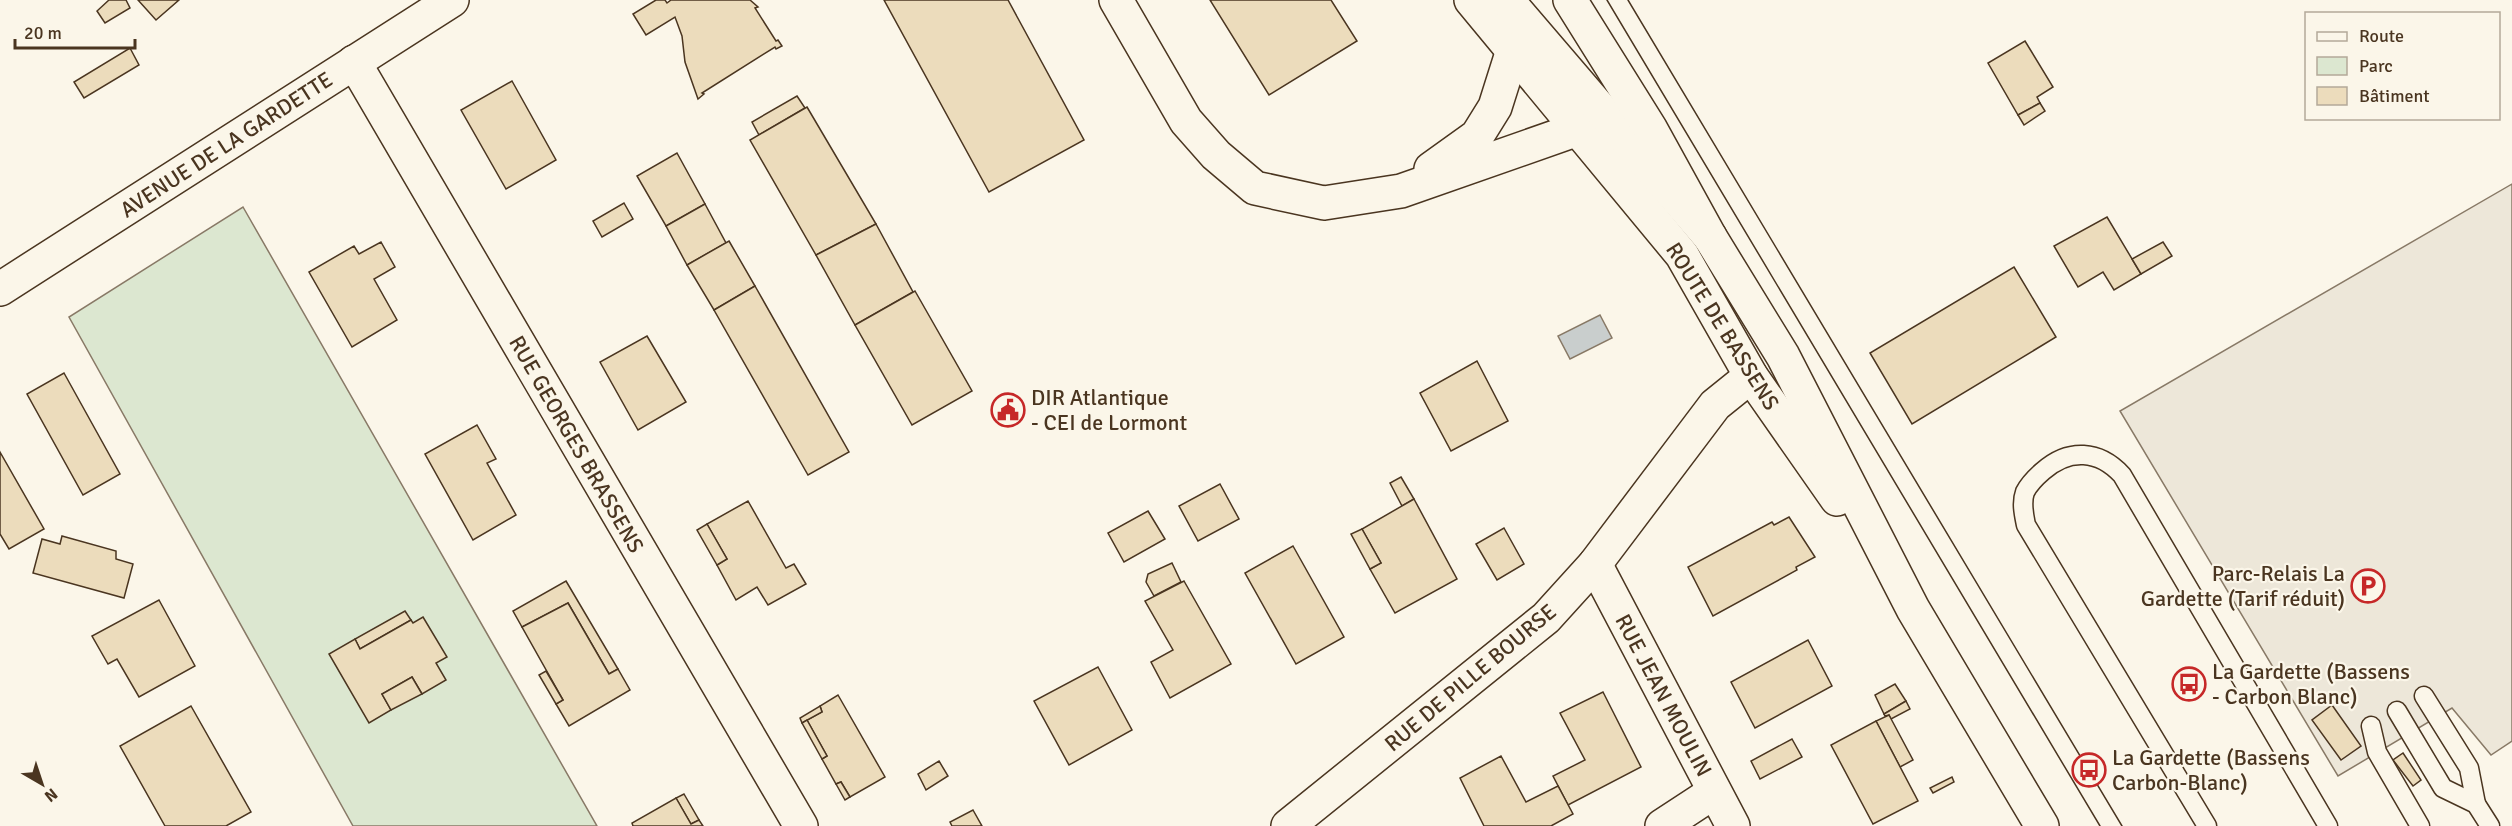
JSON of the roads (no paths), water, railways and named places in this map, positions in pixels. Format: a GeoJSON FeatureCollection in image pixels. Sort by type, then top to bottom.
{"type":"FeatureCollection","features":[{"type":"Feature","properties":{"kind":"main road","name":"AVENUE DE LA GARDETTE"},"geometry":{"type":"LineString","coordinates":[[0,289],[452,0]]}},
{"type":"Feature","properties":{"kind":"main road"},"geometry":{"type":"LineString","coordinates":[[1116,0],[1186,121],[1215,154],[1255,188],[1324,203],[1401,191],[1578,129]]}},
{"type":"Feature","properties":{"kind":"main road","name":"ROUTE DE BASSENS"},"geometry":{"type":"LineString","coordinates":[[1471,0],[1682,255],[1752,376],[1913,609]]}},
{"type":"Feature","properties":{"kind":"main road"},"geometry":{"type":"LineString","coordinates":[[1507,0],[1710,237]]}},
{"type":"Feature","properties":{"kind":"main road"},"geometry":{"type":"LineString","coordinates":[[1570,0],[1650,128],[1710,237],[1783,356],[1913,609],[2042,826]]}},
{"type":"Feature","properties":{"kind":"main road"},"geometry":{"type":"LineString","coordinates":[[1401,191],[1477,136],[1495,107],[1513,50]]}},
{"type":"Feature","properties":{"kind":"main road","name":"RUE GEORGES BRASSENS"},"geometry":{"type":"LineString","coordinates":[[354,62],[801,826]]}},
{"type":"Feature","properties":{"kind":"main road","name":"RUE DE PILLE BOURSE"},"geometry":{"type":"LineString","coordinates":[[1287,826],[1546,618],[1595,564],[1715,405],[1752,376]]}},
{"type":"Feature","properties":{"kind":"main road","name":"RUE JEAN MOULIN"},"geometry":{"type":"LineString","coordinates":[[1595,564],[1733,826]]}},
{"type":"Feature","properties":{"kind":"main road"},"geometry":{"type":"LineString","coordinates":[[1662,826],[1714,792]]}},
{"type":"Feature","properties":{"kind":"lane"},"geometry":{"type":"LineString","coordinates":[[2207,826],[2026,525],[2023,509],[2025,493],[2034,479],[2059,459],[2086,455],[2097,457],[2112,463],[2122,475],[2328,826]]}},
{"type":"Feature","properties":{"kind":"lane"},"geometry":{"type":"LineString","coordinates":[[2424,696],[2469,768],[2476,804],[2490,826]]}},
{"type":"Feature","properties":{"kind":"lane"},"geometry":{"type":"LineString","coordinates":[[2397,711],[2443,788],[2476,804]]}},
{"type":"Feature","properties":{"kind":"lane"},"geometry":{"type":"LineString","coordinates":[[2371,726],[2377,752],[2420,826]]}},
{"type":"Feature","properties":{"kind":"tram line"},"geometry":{"type":"LineString","coordinates":[[1607,0],[2100,826]]}},
{"type":"Feature","properties":{"kind":"tram line"},"geometry":{"type":"LineString","coordinates":[[1628,0],[2122,826]]}},
{"type":"Feature","properties":{"kind":"place","name":"DIR Atlantique - CEI de Lormont"},"geometry":{"type":"Point","coordinates":[1008,410]}},
{"type":"Feature","properties":{"kind":"place","name":"Parc-Relais La Gardette (Tarif réduit)"},"geometry":{"type":"Point","coordinates":[2368,586]}},
{"type":"Feature","properties":{"kind":"place","name":"La Gardette (Bassens - Carbon Blanc)"},"geometry":{"type":"Point","coordinates":[2189,684]}},
{"type":"Feature","properties":{"kind":"place","name":"La Gardette (Bassens Carbon-Blanc)"},"geometry":{"type":"Point","coordinates":[2089,770]}}]}
